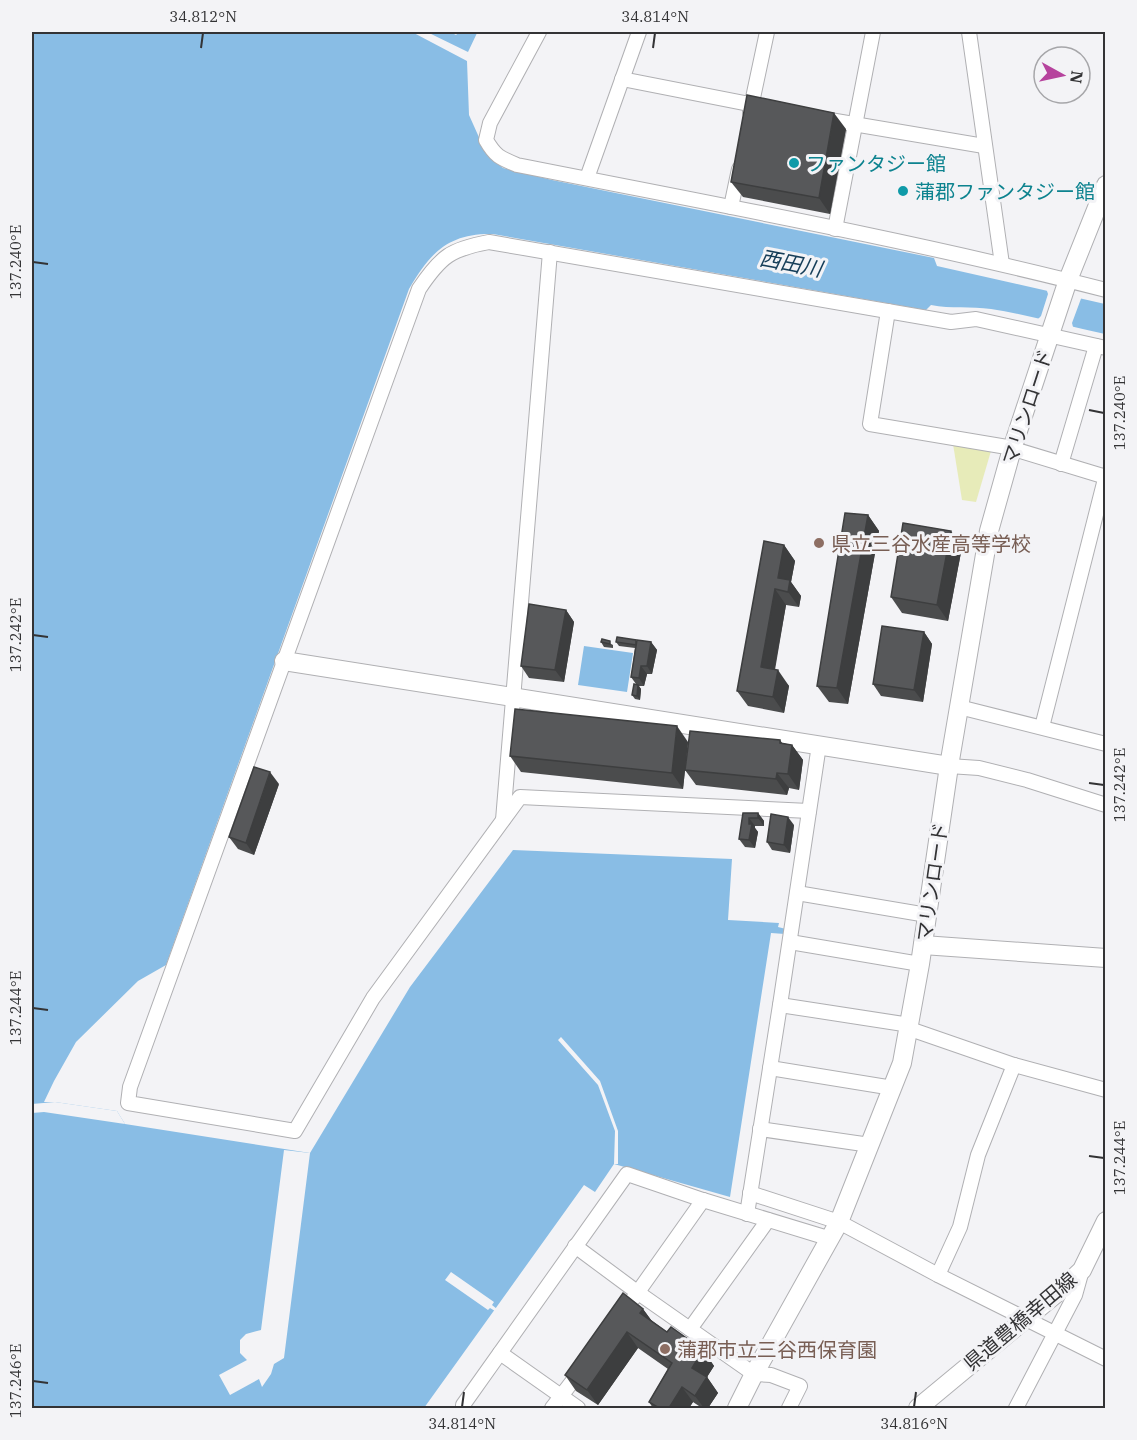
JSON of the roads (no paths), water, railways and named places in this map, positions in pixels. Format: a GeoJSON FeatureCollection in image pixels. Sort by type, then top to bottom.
{"type":"FeatureCollection","features":[{"type":"Feature","properties":{"kind":"street"},"geometry":{"type":"LineString","coordinates":[[539,32],[494,114],[486,140],[494,153],[504,160],[517,165],[1002,264],[1068,283],[1106,290]]}},
{"type":"Feature","properties":{"kind":"street"},"geometry":{"type":"LineString","coordinates":[[586,178],[639,32]]}},
{"type":"Feature","properties":{"kind":"street"},"geometry":{"type":"LineString","coordinates":[[747,127],[767,32]]}},
{"type":"Feature","properties":{"kind":"street"},"geometry":{"type":"LineString","coordinates":[[835,230],[873,32]]}},
{"type":"Feature","properties":{"kind":"street"},"geometry":{"type":"LineString","coordinates":[[969,32],[1002,264]]}},
{"type":"Feature","properties":{"kind":"street"},"geometry":{"type":"LineString","coordinates":[[622,79],[774,109]]}},
{"type":"Feature","properties":{"kind":"street"},"geometry":{"type":"LineString","coordinates":[[809,116],[984,146]]}},
{"type":"Feature","properties":{"kind":"street"},"geometry":{"type":"LineString","coordinates":[[731,207],[742,150]]}},
{"type":"Feature","properties":{"kind":"street"},"geometry":{"type":"LineString","coordinates":[[1068,283],[1106,185]]}},
{"type":"Feature","properties":{"kind":"street"},"geometry":{"type":"LineString","coordinates":[[809,811],[520,796],[373,998],[295,1131],[128,1103],[130,1087],[419,289],[433,267],[448,255],[464,247],[489,242],[951,322],[976,319],[1052,333],[1101,347],[1061,464]]}},
{"type":"Feature","properties":{"kind":"street"},"geometry":{"type":"LineString","coordinates":[[503,822],[550,252]]}},
{"type":"Feature","properties":{"kind":"street","name":"マリンロード"},"geometry":{"type":"LineString","coordinates":[[737,1408],[831,1239],[902,1063],[910,1027],[949,766],[989,531],[1012,449],[1068,283]]}},
{"type":"Feature","properties":{"kind":"street"},"geometry":{"type":"LineString","coordinates":[[888,312],[870,424],[966,439],[1012,449],[1105,476],[1042,727]]}},
{"type":"Feature","properties":{"kind":"street"},"geometry":{"type":"LineString","coordinates":[[284,661],[949,766],[980,768],[1106,805]]}},
{"type":"Feature","properties":{"kind":"street"},"geometry":{"type":"LineString","coordinates":[[959,707],[1106,744]]}},
{"type":"Feature","properties":{"kind":"street"},"geometry":{"type":"LineString","coordinates":[[747,1214],[819,744]]}},
{"type":"Feature","properties":{"kind":"street"},"geometry":{"type":"LineString","coordinates":[[797,893],[927,915]]}},
{"type":"Feature","properties":{"kind":"street"},"geometry":{"type":"LineString","coordinates":[[790,942],[920,964]]}},
{"type":"Feature","properties":{"kind":"street"},"geometry":{"type":"LineString","coordinates":[[923,945],[1106,958]]}},
{"type":"Feature","properties":{"kind":"street"},"geometry":{"type":"LineString","coordinates":[[780,1005],[910,1027],[1014,1065],[1106,1090]]}},
{"type":"Feature","properties":{"kind":"street"},"geometry":{"type":"LineString","coordinates":[[938,1275],[960,1227],[978,1155],[1014,1065]]}},
{"type":"Feature","properties":{"kind":"street"},"geometry":{"type":"LineString","coordinates":[[770,1068],[892,1088]]}},
{"type":"Feature","properties":{"kind":"street"},"geometry":{"type":"LineString","coordinates":[[760,1130],[870,1145]]}},
{"type":"Feature","properties":{"kind":"street"},"geometry":{"type":"LineString","coordinates":[[464,1408],[463,1405],[627,1174],[831,1239]]}},
{"type":"Feature","properties":{"kind":"street"},"geometry":{"type":"LineString","coordinates":[[750,1193],[839,1222],[938,1275],[1106,1359]]}},
{"type":"Feature","properties":{"kind":"street"},"geometry":{"type":"LineString","coordinates":[[624,1311],[703,1200]]}},
{"type":"Feature","properties":{"kind":"street"},"geometry":{"type":"LineString","coordinates":[[690,1329],[768,1220]]}},
{"type":"Feature","properties":{"kind":"street","name":"県道豊橋幸田線"},"geometry":{"type":"LineString","coordinates":[[918,1408],[1082,1270],[1106,1221]]}},
{"type":"Feature","properties":{"kind":"street"},"geometry":{"type":"LineString","coordinates":[[575,1246],[754,1374],[771,1375],[800,1386],[789,1408]]}},
{"type":"Feature","properties":{"kind":"street"},"geometry":{"type":"LineString","coordinates":[[1016,1408],[1075,1295],[1082,1270]]}},
{"type":"Feature","properties":{"kind":"street"},"geometry":{"type":"LineString","coordinates":[[500,1353],[557,1403],[578,1408]]}},
{"type":"Feature","properties":{"kind":"street"},"geometry":{"type":"LineString","coordinates":[[557,1403],[589,1359]]}},
{"type":"Feature","properties":{"kind":"water","name":"西田川"},"geometry":{"type":"Polygon","coordinates":[[[32,32],[412,32],[467,61],[469,115],[482,144],[493,160],[503,168],[934,258],[937,266],[1105,304],[1105,334],[991,309],[931,305],[926,310],[493,234],[464,237],[452,241],[433,256],[417,276],[409,289],[166,965],[138,981],[76,1042],[44,1102],[117,1111],[125,1124],[310,1153],[410,987],[513,850],[732,859],[728,920],[779,923],[778,927],[786,929],[785,934],[771,933],[730,1197],[614,1164],[595,1192],[584,1185],[424,1408],[32,1408],[32,32]]]}},
{"type":"Feature","properties":{"kind":"water"},"geometry":{"type":"Polygon","coordinates":[[[427,32],[450,32],[456,35],[459,32],[477,33],[468,52],[427,32]]]}},
{"type":"Feature","properties":{"kind":"water"},"geometry":{"type":"Polygon","coordinates":[[[584,646],[633,653],[627,692],[578,685],[584,646]]]}},
{"type":"Feature","properties":{"kind":"place","name":"ファンタジー館"},"geometry":{"type":"Point","coordinates":[794,163]}},
{"type":"Feature","properties":{"kind":"place","name":"蒲郡ファンタジー館"},"geometry":{"type":"Point","coordinates":[903,191]}},
{"type":"Feature","properties":{"kind":"place","name":"県立三谷水産高等学校"},"geometry":{"type":"Point","coordinates":[819,543]}},
{"type":"Feature","properties":{"kind":"place","name":"蒲郡市立三谷西保育園"},"geometry":{"type":"Point","coordinates":[665,1349]}}]}
